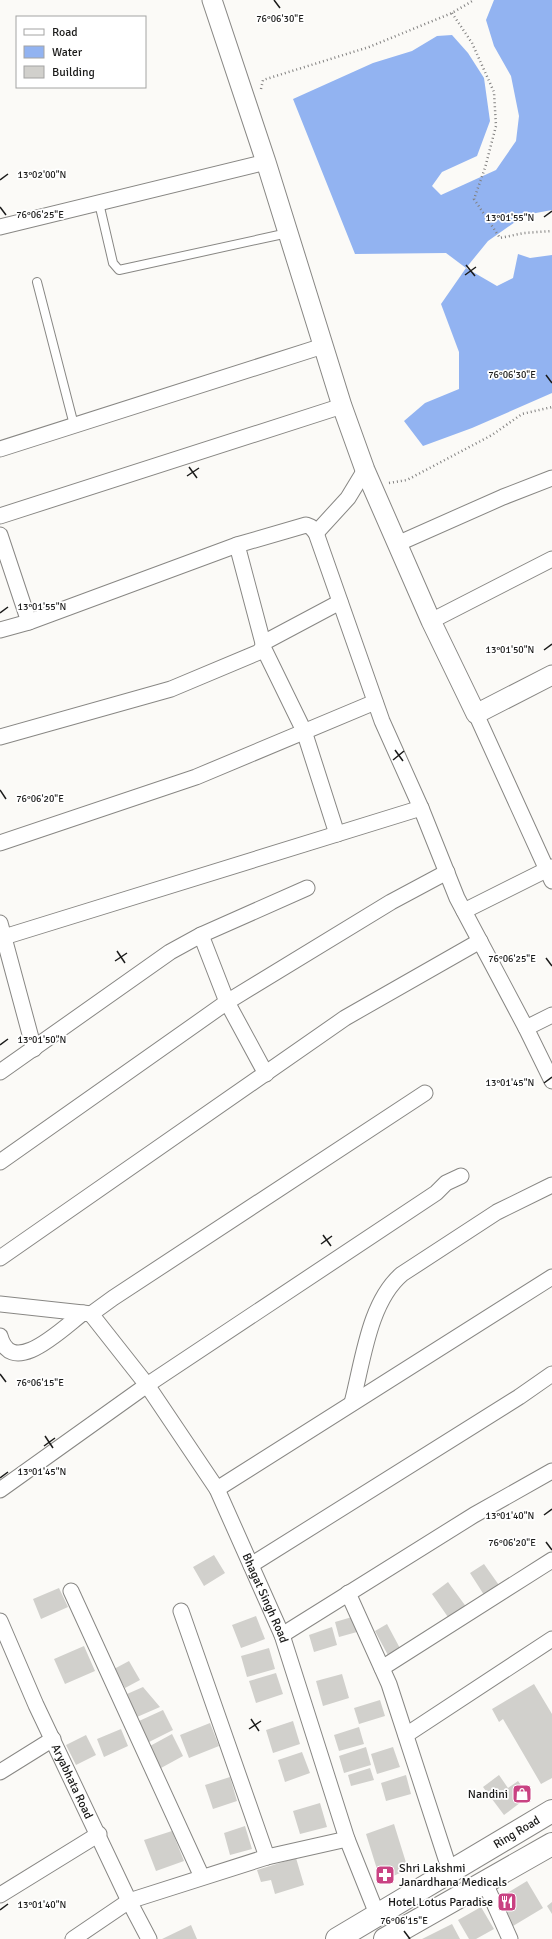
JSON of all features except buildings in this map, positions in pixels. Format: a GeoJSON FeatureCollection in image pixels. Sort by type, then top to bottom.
{"type":"FeatureCollection","features":[{"type":"Feature","properties":{"kind":"main road","name":"Ring Road"},"geometry":{"type":"LineString","coordinates":[[337,1939],[552,1811]]}},
{"type":"Feature","properties":{"kind":"main road"},"geometry":{"type":"LineString","coordinates":[[377,1914],[386,1938],[486,1883],[552,1844]]}},
{"type":"Feature","properties":{"kind":"street"},"geometry":{"type":"LineString","coordinates":[[212,0],[266,162],[342,406],[366,470],[431,621],[550,873],[464,911]]}},
{"type":"Feature","properties":{"kind":"street"},"geometry":{"type":"LineString","coordinates":[[0,227],[266,162]]}},
{"type":"Feature","properties":{"kind":"street"},"geometry":{"type":"LineString","coordinates":[[0,449],[323,346]]}},
{"type":"Feature","properties":{"kind":"street"},"geometry":{"type":"LineString","coordinates":[[0,516],[342,406]]}},
{"type":"Feature","properties":{"kind":"street"},"geometry":{"type":"LineString","coordinates":[[316,533],[348,498],[366,470]]}},
{"type":"Feature","properties":{"kind":"street"},"geometry":{"type":"LineString","coordinates":[[397,544],[502,497],[552,478]]}},
{"type":"Feature","properties":{"kind":"street"},"geometry":{"type":"LineString","coordinates":[[0,630],[29,622],[237,545],[306,525],[311,527],[316,533],[382,721],[421,808],[446,872],[464,911],[526,1028],[552,1081]]}},
{"type":"Feature","properties":{"kind":"street"},"geometry":{"type":"LineString","coordinates":[[0,535],[29,622]]}},
{"type":"Feature","properties":{"kind":"street"},"geometry":{"type":"LineString","coordinates":[[237,545],[263,645],[304,731],[337,834]]}},
{"type":"Feature","properties":{"kind":"street"},"geometry":{"type":"LineString","coordinates":[[431,621],[552,559]]}},
{"type":"Feature","properties":{"kind":"street"},"geometry":{"type":"LineString","coordinates":[[0,738],[171,689],[254,654],[263,645],[340,602]]}},
{"type":"Feature","properties":{"kind":"street"},"geometry":{"type":"LineString","coordinates":[[476,714],[552,674]]}},
{"type":"Feature","properties":{"kind":"street"},"geometry":{"type":"LineString","coordinates":[[0,843],[196,777],[375,702]]}},
{"type":"Feature","properties":{"kind":"street"},"geometry":{"type":"LineString","coordinates":[[34,1049],[2,930],[337,834],[421,808]]}},
{"type":"Feature","properties":{"kind":"street"},"geometry":{"type":"LineString","coordinates":[[0,1162],[227,1002],[391,902],[446,872]]}},
{"type":"Feature","properties":{"kind":"street"},"geometry":{"type":"LineString","coordinates":[[0,1072],[149,965],[170,952],[201,935],[307,888]]}},
{"type":"Feature","properties":{"kind":"street"},"geometry":{"type":"LineString","coordinates":[[201,935],[227,1002],[266,1074]]}},
{"type":"Feature","properties":{"kind":"street"},"geometry":{"type":"LineString","coordinates":[[0,1258],[345,1018],[480,941]]}},
{"type":"Feature","properties":{"kind":"street"},"geometry":{"type":"LineString","coordinates":[[526,1028],[552,1015]]}},
{"type":"Feature","properties":{"kind":"street"},"geometry":{"type":"LineString","coordinates":[[0,1336],[7,1349],[14,1354],[24,1354],[36,1349],[87,1314],[425,1093]]}},
{"type":"Feature","properties":{"kind":"street"},"geometry":{"type":"LineString","coordinates":[[0,1490],[147,1385],[436,1193],[446,1183],[461,1176]]}},
{"type":"Feature","properties":{"kind":"street"},"geometry":{"type":"LineString","coordinates":[[352,1403],[375,1311],[392,1282],[482,1221],[552,1185]]}},
{"type":"Feature","properties":{"kind":"street"},"geometry":{"type":"LineString","coordinates":[[217,1489],[552,1277]]}},
{"type":"Feature","properties":{"kind":"street"},"geometry":{"type":"LineString","coordinates":[[0,1304],[87,1314]]}},
{"type":"Feature","properties":{"kind":"street","name":"Bhagat Singh Road"},"geometry":{"type":"LineString","coordinates":[[87,1314],[147,1385],[217,1489],[282,1635],[347,1839],[377,1914]]}},
{"type":"Feature","properties":{"kind":"street"},"geometry":{"type":"LineString","coordinates":[[251,1565],[519,1397],[552,1374]]}},
{"type":"Feature","properties":{"kind":"street"},"geometry":{"type":"LineString","coordinates":[[282,1635],[474,1515],[552,1471]]}},
{"type":"Feature","properties":{"kind":"street"},"geometry":{"type":"LineString","coordinates":[[382,1668],[552,1560]]}},
{"type":"Feature","properties":{"kind":"street"},"geometry":{"type":"LineString","coordinates":[[71,1591],[202,1876]]}},
{"type":"Feature","properties":{"kind":"street"},"geometry":{"type":"LineString","coordinates":[[348,1593],[389,1684],[450,1871]]}},
{"type":"Feature","properties":{"kind":"street"},"geometry":{"type":"LineString","coordinates":[[181,1611],[267,1857]]}},
{"type":"Feature","properties":{"kind":"street","name":"Aryabhata Road"},"geometry":{"type":"LineString","coordinates":[[0,1621],[4,1642],[36,1705],[129,1901],[149,1939]]}},
{"type":"Feature","properties":{"kind":"street"},"geometry":{"type":"LineString","coordinates":[[406,1735],[552,1639]]}},
{"type":"Feature","properties":{"kind":"street"},"geometry":{"type":"LineString","coordinates":[[0,1772],[52,1739]]}},
{"type":"Feature","properties":{"kind":"street"},"geometry":{"type":"LineString","coordinates":[[0,1895],[98,1834]]}},
{"type":"Feature","properties":{"kind":"street"},"geometry":{"type":"LineString","coordinates":[[73,1939],[129,1901],[202,1876],[267,1857],[347,1839]]}},
{"type":"Feature","properties":{"kind":"street"},"geometry":{"type":"LineString","coordinates":[[486,1883],[510,1939]]}},
{"type":"Feature","properties":{"kind":"lane"},"geometry":{"type":"LineString","coordinates":[[99,203],[113,263],[119,270],[288,233]]}},
{"type":"Feature","properties":{"kind":"lane"},"geometry":{"type":"LineString","coordinates":[[37,282],[74,425]]}},
{"type":"Feature","properties":{"kind":"path"},"geometry":{"type":"LineString","coordinates":[[262,94],[260,88],[263,80],[369,47],[452,13],[474,0]]}},
{"type":"Feature","properties":{"kind":"path"},"geometry":{"type":"LineString","coordinates":[[452,13],[472,43],[494,92],[496,126],[485,168],[474,199],[500,238],[524,233],[552,230]]}},
{"type":"Feature","properties":{"kind":"path"},"geometry":{"type":"LineString","coordinates":[[384,479],[388,483],[407,480],[492,435],[522,414],[552,407]]}},
{"type":"Feature","properties":{"kind":"water"},"geometry":{"type":"Polygon","coordinates":[[[494,0],[552,0],[552,210],[525,215],[488,241],[466,268],[446,253],[355,254],[293,99],[373,63],[412,51],[437,36],[452,35],[468,53],[484,78],[490,121],[477,156],[442,172],[432,186],[441,195],[496,170],[516,141],[519,116],[511,76],[494,46],[486,20],[494,0]]]}},
{"type":"Feature","properties":{"kind":"water"},"geometry":{"type":"Polygon","coordinates":[[[518,254],[530,258],[552,255],[552,393],[472,428],[423,446],[404,421],[425,403],[459,389],[459,352],[441,304],[466,268],[497,286],[513,278],[518,254]]]}},
{"type":"Feature","properties":{"kind":"place","name":"Nandini"},"geometry":{"type":"Point","coordinates":[522,1794]}},
{"type":"Feature","properties":{"kind":"place","name":"Shri Lakshmi Janardhana Medicals"},"geometry":{"type":"Point","coordinates":[385,1875]}},
{"type":"Feature","properties":{"kind":"place","name":"Hotel Lotus Paradise"},"geometry":{"type":"Point","coordinates":[507,1902]}}]}
